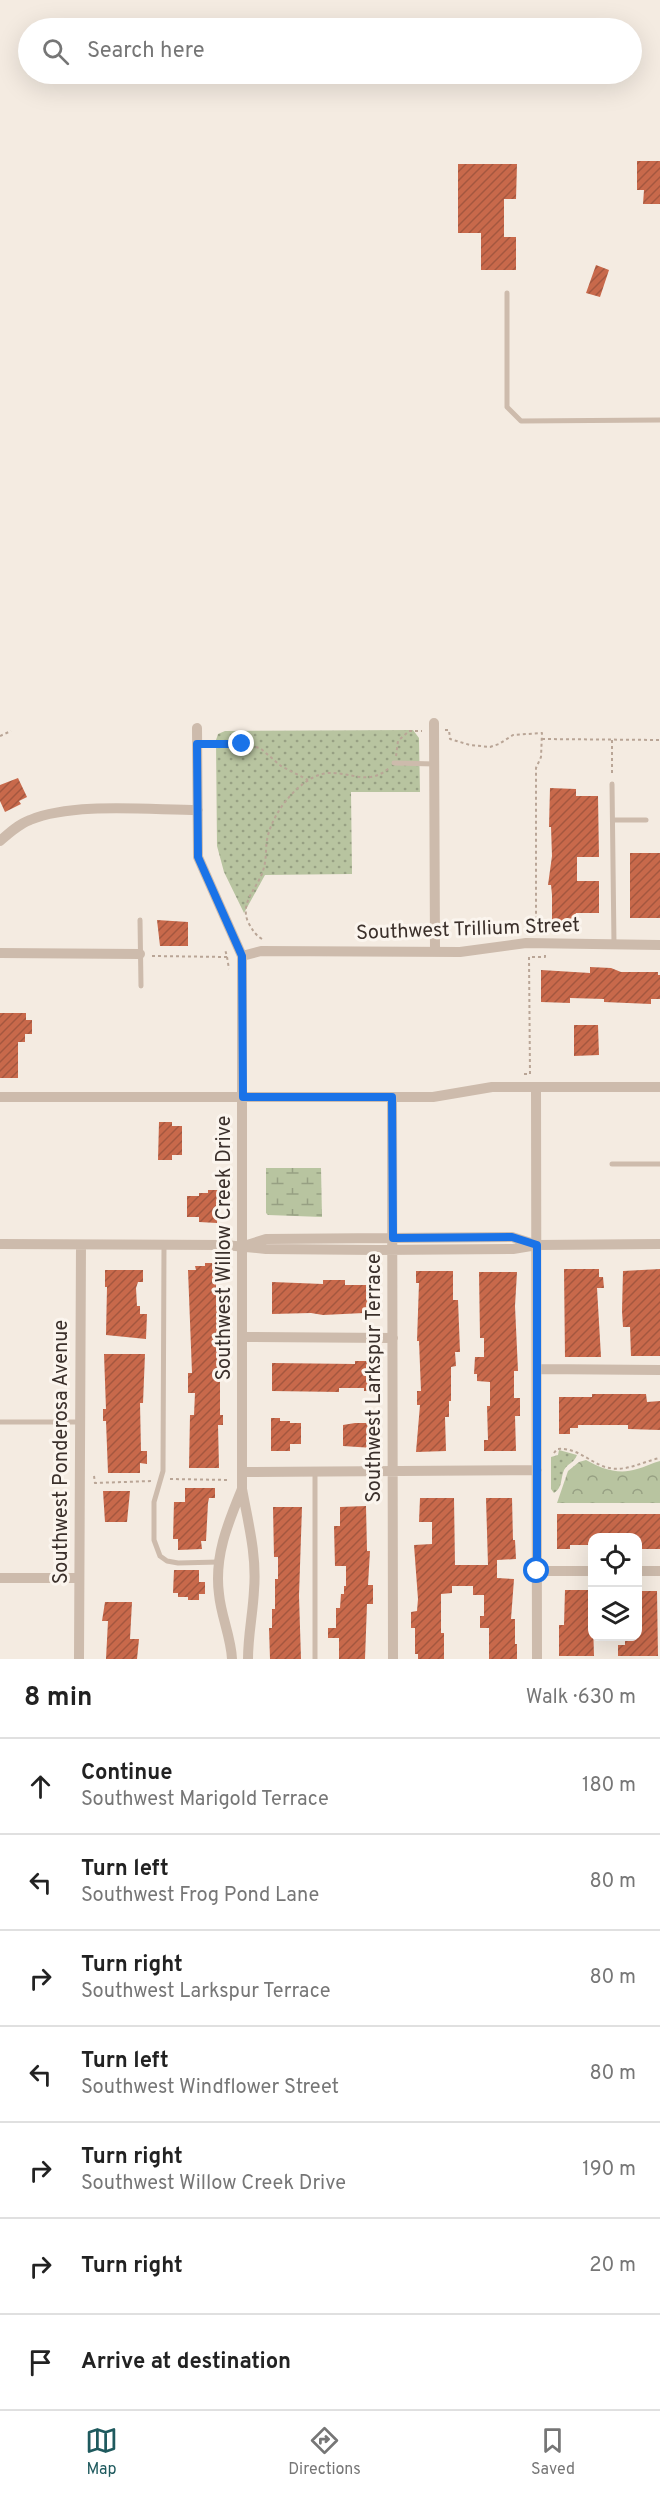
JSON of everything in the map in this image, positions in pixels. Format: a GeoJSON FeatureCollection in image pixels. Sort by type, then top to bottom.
{"type":"FeatureCollection","features":[{"type":"Feature","properties":{"kind":"street"},"geometry":{"type":"LineString","coordinates":[[434,727],[435,951]]}},
{"type":"Feature","properties":{"kind":"street","name":"Southwest Willow Creek Drive"},"geometry":{"type":"LineString","coordinates":[[197,728],[198,846],[201,867],[242,956],[244,1246],[242,1489],[254,1565],[254,1590],[248,1629],[248,1659]]}},
{"type":"Feature","properties":{"kind":"street"},"geometry":{"type":"LineString","coordinates":[[0,841],[29,820],[52,813],[77,810],[198,810]]}},
{"type":"Feature","properties":{"kind":"street","name":"Southwest Trillium Street"},"geometry":{"type":"LineString","coordinates":[[242,956],[261,951],[460,952],[526,943],[660,945]]}},
{"type":"Feature","properties":{"kind":"street"},"geometry":{"type":"LineString","coordinates":[[0,953],[140,955]]}},
{"type":"Feature","properties":{"kind":"street"},"geometry":{"type":"LineString","coordinates":[[536,1087],[537,1659]]}},
{"type":"Feature","properties":{"kind":"street"},"geometry":{"type":"LineString","coordinates":[[0,1097],[392,1097],[446,1096],[492,1088],[660,1087]]}},
{"type":"Feature","properties":{"kind":"street","name":"Southwest Larkspur Terrace"},"geometry":{"type":"LineString","coordinates":[[392,1097],[393,1659]]}},
{"type":"Feature","properties":{"kind":"street"},"geometry":{"type":"LineString","coordinates":[[244,1246],[266,1239],[512,1237],[537,1245]]}},
{"type":"Feature","properties":{"kind":"street"},"geometry":{"type":"LineString","coordinates":[[0,1244],[393,1250],[660,1244]]}},
{"type":"Feature","properties":{"kind":"street","name":"Southwest Ponderosa Avenue"},"geometry":{"type":"LineString","coordinates":[[79,1659],[81,1245]]}},
{"type":"Feature","properties":{"kind":"street"},"geometry":{"type":"LineString","coordinates":[[243,1337],[393,1338]]}},
{"type":"Feature","properties":{"kind":"street"},"geometry":{"type":"LineString","coordinates":[[537,1369],[660,1370]]}},
{"type":"Feature","properties":{"kind":"street"},"geometry":{"type":"LineString","coordinates":[[242,1472],[537,1470]]}},
{"type":"Feature","properties":{"kind":"street","name":"Southwest Willow Creek Drive"},"geometry":{"type":"LineString","coordinates":[[232,1659],[218,1592],[219,1562],[223,1537],[242,1489]]}},
{"type":"Feature","properties":{"kind":"street"},"geometry":{"type":"LineString","coordinates":[[537,1571],[588,1571]]}},
{"type":"Feature","properties":{"kind":"street"},"geometry":{"type":"LineString","coordinates":[[642,1571],[660,1571]]}},
{"type":"Feature","properties":{"kind":"street"},"geometry":{"type":"LineString","coordinates":[[0,1578],[79,1578]]}},
{"type":"Feature","properties":{"kind":"lane"},"geometry":{"type":"LineString","coordinates":[[507,293],[507,406],[521,421],[660,420]]}},
{"type":"Feature","properties":{"kind":"lane"},"geometry":{"type":"LineString","coordinates":[[394,763],[435,764]]}},
{"type":"Feature","properties":{"kind":"lane"},"geometry":{"type":"LineString","coordinates":[[612,784],[614,944]]}},
{"type":"Feature","properties":{"kind":"lane"},"geometry":{"type":"LineString","coordinates":[[613,820],[646,820]]}},
{"type":"Feature","properties":{"kind":"lane"},"geometry":{"type":"LineString","coordinates":[[140,920],[141,986]]}},
{"type":"Feature","properties":{"kind":"lane"},"geometry":{"type":"LineString","coordinates":[[612,1164],[660,1164]]}},
{"type":"Feature","properties":{"kind":"lane"},"geometry":{"type":"LineString","coordinates":[[164,1245],[163,1471],[155,1494],[154,1540],[160,1556],[167,1561],[219,1562]]}},
{"type":"Feature","properties":{"kind":"lane"},"geometry":{"type":"LineString","coordinates":[[0,1422],[80,1422]]}},
{"type":"Feature","properties":{"kind":"lane"},"geometry":{"type":"LineString","coordinates":[[315,1471],[315,1659]]}},
{"type":"Feature","properties":{"kind":"path"},"geometry":{"type":"LineString","coordinates":[[265,939],[261,939],[252,929],[245,909],[251,890],[263,872],[269,834],[278,812],[308,780],[327,772],[370,778],[382,774],[394,763],[398,741],[409,731],[434,727],[449,730],[450,739],[477,747],[499,744],[513,735],[523,733],[542,734],[541,757],[536,768],[536,921],[530,930],[545,930],[546,943],[545,957],[529,957],[530,1074],[524,1074]]}},
{"type":"Feature","properties":{"kind":"path"},"geometry":{"type":"LineString","coordinates":[[0,736],[11,731]]}},
{"type":"Feature","properties":{"kind":"path"},"geometry":{"type":"LineString","coordinates":[[542,739],[660,740]]}},
{"type":"Feature","properties":{"kind":"path"},"geometry":{"type":"LineString","coordinates":[[612,740],[612,784]]}},
{"type":"Feature","properties":{"kind":"path"},"geometry":{"type":"LineString","coordinates":[[197,744],[252,746],[266,752],[281,766],[308,780]]}},
{"type":"Feature","properties":{"kind":"path"},"geometry":{"type":"LineString","coordinates":[[225,949],[230,974]]}},
{"type":"Feature","properties":{"kind":"path"},"geometry":{"type":"LineString","coordinates":[[140,955],[227,957]]}},
{"type":"Feature","properties":{"kind":"path"},"geometry":{"type":"LineString","coordinates":[[554,1453],[557,1449],[572,1450],[604,1467],[620,1469],[639,1466],[660,1458]]}},
{"type":"Feature","properties":{"kind":"green space"},"geometry":{"type":"Polygon","coordinates":[[[413,730],[419,738],[420,792],[351,792],[352,874],[265,875],[244,913],[224,872],[217,846],[216,740],[218,734],[225,731],[413,730]]]}},
{"type":"Feature","properties":{"kind":"green space"},"geometry":{"type":"Polygon","coordinates":[[[266,1168],[321,1168],[322,1217],[268,1215],[266,1213],[266,1168]]]}},
{"type":"Feature","properties":{"kind":"green space"},"geometry":{"type":"Polygon","coordinates":[[[559,1450],[577,1455],[564,1470],[560,1486],[554,1493],[551,1489],[551,1457],[558,1455],[559,1450]]]}},
{"type":"Feature","properties":{"kind":"green space"},"geometry":{"type":"Polygon","coordinates":[[[586,1460],[617,1471],[630,1471],[660,1461],[660,1503],[557,1503],[568,1471],[579,1462],[586,1460]]]}},
{"type":"Feature","properties":{"kind":"building"},"geometry":{"type":"Polygon","coordinates":[[[637,161],[660,161],[660,204],[643,204],[644,190],[637,190],[637,161]]]}},
{"type":"Feature","properties":{"kind":"building"},"geometry":{"type":"Polygon","coordinates":[[[458,164],[517,164],[516,199],[504,199],[504,237],[516,237],[516,270],[481,270],[481,233],[458,233],[458,164]]]}},
{"type":"Feature","properties":{"kind":"building"},"geometry":{"type":"Polygon","coordinates":[[[596,265],[609,270],[600,297],[586,293],[596,265]]]}},
{"type":"Feature","properties":{"kind":"building"},"geometry":{"type":"Polygon","coordinates":[[[18,778],[27,797],[19,801],[21,804],[5,812],[0,801],[0,785],[18,778]]]}},
{"type":"Feature","properties":{"kind":"building"},"geometry":{"type":"Polygon","coordinates":[[[550,788],[576,789],[576,796],[598,796],[599,857],[577,857],[577,881],[599,881],[599,913],[576,913],[576,921],[552,921],[551,885],[548,885],[552,856],[551,827],[549,827],[550,788]]]}},
{"type":"Feature","properties":{"kind":"building"},"geometry":{"type":"Polygon","coordinates":[[[630,853],[660,853],[660,918],[630,918],[630,853]]]}},
{"type":"Feature","properties":{"kind":"building"},"geometry":{"type":"Polygon","coordinates":[[[157,920],[188,922],[188,946],[160,946],[157,920]]]}},
{"type":"Feature","properties":{"kind":"building"},"geometry":{"type":"Polygon","coordinates":[[[590,967],[611,968],[621,972],[658,972],[660,999],[651,999],[651,1004],[570,998],[570,1003],[541,1002],[541,970],[590,973],[590,967]]]}},
{"type":"Feature","properties":{"kind":"building"},"geometry":{"type":"Polygon","coordinates":[[[0,1013],[26,1013],[26,1020],[32,1020],[32,1034],[25,1034],[25,1042],[18,1042],[18,1078],[0,1078],[0,1013]]]}},
{"type":"Feature","properties":{"kind":"building"},"geometry":{"type":"Polygon","coordinates":[[[574,1025],[598,1025],[599,1055],[574,1056],[574,1025]]]}},
{"type":"Feature","properties":{"kind":"building"},"geometry":{"type":"Polygon","coordinates":[[[159,1122],[172,1122],[172,1126],[182,1126],[182,1155],[172,1155],[172,1160],[158,1160],[159,1122]]]}},
{"type":"Feature","properties":{"kind":"building"},"geometry":{"type":"Polygon","coordinates":[[[208,1190],[218,1190],[217,1223],[199,1222],[199,1217],[187,1217],[187,1196],[199,1196],[199,1193],[208,1193],[208,1190]]]}},
{"type":"Feature","properties":{"kind":"building"},"geometry":{"type":"Polygon","coordinates":[[[205,1263],[216,1263],[216,1306],[221,1306],[218,1357],[220,1357],[220,1415],[223,1415],[223,1425],[218,1425],[219,1468],[189,1468],[190,1415],[194,1415],[195,1393],[188,1393],[188,1373],[192,1373],[188,1270],[196,1270],[195,1266],[205,1266],[205,1263]]]}},
{"type":"Feature","properties":{"kind":"building"},"geometry":{"type":"Polygon","coordinates":[[[564,1269],[599,1269],[599,1277],[603,1277],[604,1288],[597,1288],[601,1357],[565,1357],[564,1269]]]}},
{"type":"Feature","properties":{"kind":"building"},"geometry":{"type":"Polygon","coordinates":[[[660,1269],[660,1356],[631,1356],[630,1327],[623,1327],[623,1271],[660,1269]]]}},
{"type":"Feature","properties":{"kind":"building"},"geometry":{"type":"Polygon","coordinates":[[[105,1270],[143,1270],[143,1282],[138,1282],[136,1288],[140,1314],[147,1314],[146,1339],[106,1335],[105,1270]]]}},
{"type":"Feature","properties":{"kind":"building"},"geometry":{"type":"Polygon","coordinates":[[[416,1271],[453,1271],[453,1300],[458,1300],[460,1352],[455,1352],[456,1366],[451,1367],[451,1401],[449,1401],[449,1417],[445,1417],[446,1451],[416,1452],[420,1405],[417,1405],[417,1391],[421,1391],[419,1341],[417,1341],[419,1283],[416,1283],[416,1271]]]}},
{"type":"Feature","properties":{"kind":"building"},"geometry":{"type":"Polygon","coordinates":[[[479,1272],[517,1272],[515,1306],[518,1371],[514,1371],[514,1398],[520,1398],[520,1416],[515,1416],[516,1451],[484,1451],[484,1440],[488,1440],[487,1406],[490,1406],[490,1382],[477,1381],[477,1374],[474,1374],[475,1357],[484,1357],[484,1338],[480,1338],[479,1272]]]}},
{"type":"Feature","properties":{"kind":"building"},"geometry":{"type":"Polygon","coordinates":[[[323,1280],[345,1280],[345,1285],[373,1285],[374,1315],[364,1315],[364,1313],[272,1314],[272,1282],[323,1284],[323,1280]]]}},
{"type":"Feature","properties":{"kind":"building"},"geometry":{"type":"Polygon","coordinates":[[[104,1354],[145,1354],[143,1403],[140,1403],[141,1451],[147,1451],[147,1464],[140,1463],[140,1473],[108,1473],[106,1421],[103,1421],[103,1409],[106,1409],[104,1354]]]}},
{"type":"Feature","properties":{"kind":"building"},"geometry":{"type":"Polygon","coordinates":[[[355,1361],[373,1361],[373,1391],[364,1391],[364,1388],[339,1388],[339,1392],[272,1391],[272,1363],[355,1364],[355,1361]]]}},
{"type":"Feature","properties":{"kind":"building"},"geometry":{"type":"Polygon","coordinates":[[[592,1394],[646,1394],[647,1402],[660,1401],[660,1430],[628,1429],[628,1425],[578,1425],[578,1428],[570,1428],[570,1434],[559,1434],[559,1397],[592,1397],[592,1394]]]}},
{"type":"Feature","properties":{"kind":"building"},"geometry":{"type":"Polygon","coordinates":[[[271,1418],[280,1418],[280,1421],[290,1421],[290,1423],[301,1423],[301,1444],[290,1444],[290,1451],[271,1451],[271,1418]]]}},
{"type":"Feature","properties":{"kind":"building"},"geometry":{"type":"Polygon","coordinates":[[[373,1423],[373,1448],[343,1446],[343,1425],[373,1423]]]}},
{"type":"Feature","properties":{"kind":"building"},"geometry":{"type":"Polygon","coordinates":[[[185,1488],[215,1488],[215,1498],[209,1498],[206,1541],[201,1541],[202,1549],[178,1550],[178,1539],[173,1539],[174,1502],[185,1502],[185,1488]]]}},
{"type":"Feature","properties":{"kind":"building"},"geometry":{"type":"Polygon","coordinates":[[[103,1491],[130,1491],[127,1522],[105,1522],[103,1491]]]}},
{"type":"Feature","properties":{"kind":"building"},"geometry":{"type":"Polygon","coordinates":[[[420,1498],[454,1498],[455,1565],[488,1565],[486,1498],[512,1498],[516,1559],[497,1560],[497,1578],[514,1579],[511,1619],[515,1619],[517,1659],[489,1659],[489,1628],[480,1628],[480,1616],[484,1616],[484,1595],[473,1595],[473,1586],[452,1586],[452,1593],[441,1594],[444,1659],[418,1659],[418,1654],[415,1654],[415,1628],[411,1628],[411,1612],[417,1611],[418,1599],[414,1545],[432,1544],[432,1522],[419,1522],[420,1498]]]}},
{"type":"Feature","properties":{"kind":"building"},"geometry":{"type":"Polygon","coordinates":[[[366,1506],[367,1551],[370,1551],[368,1585],[373,1585],[373,1604],[367,1604],[365,1659],[339,1659],[339,1638],[328,1638],[328,1628],[336,1628],[336,1608],[340,1608],[341,1594],[344,1594],[344,1586],[346,1586],[346,1566],[335,1566],[334,1526],[340,1526],[340,1507],[366,1506]]]}},
{"type":"Feature","properties":{"kind":"building"},"geometry":{"type":"Polygon","coordinates":[[[273,1507],[302,1507],[299,1596],[301,1659],[270,1659],[269,1628],[272,1628],[272,1609],[275,1609],[275,1579],[278,1579],[278,1557],[274,1557],[273,1507]]]}},
{"type":"Feature","properties":{"kind":"building"},"geometry":{"type":"Polygon","coordinates":[[[557,1514],[660,1514],[660,1549],[642,1549],[642,1533],[588,1533],[588,1545],[570,1545],[570,1549],[557,1549],[557,1514]]]}},
{"type":"Feature","properties":{"kind":"building"},"geometry":{"type":"Polygon","coordinates":[[[174,1570],[199,1570],[199,1582],[205,1582],[205,1594],[199,1594],[199,1600],[178,1597],[178,1593],[173,1593],[174,1570]]]}},
{"type":"Feature","properties":{"kind":"building"},"geometry":{"type":"Polygon","coordinates":[[[565,1590],[588,1590],[588,1641],[594,1641],[594,1656],[559,1656],[559,1625],[564,1625],[565,1590]]]}},
{"type":"Feature","properties":{"kind":"building"},"geometry":{"type":"Polygon","coordinates":[[[642,1591],[657,1591],[658,1656],[618,1656],[618,1645],[625,1645],[625,1641],[642,1641],[642,1591]]]}},
{"type":"Feature","properties":{"kind":"building"},"geometry":{"type":"Polygon","coordinates":[[[105,1602],[132,1602],[130,1639],[139,1639],[137,1659],[106,1659],[108,1621],[102,1621],[105,1602]]]}},
{"type":"Feature","properties":{"kind":"route"},"geometry":{"type":"LineString","coordinates":[[242,744],[197,744],[198,857],[242,956],[243,1097],[392,1097],[393,1238],[512,1237],[537,1245],[537,1571]]}}]}
